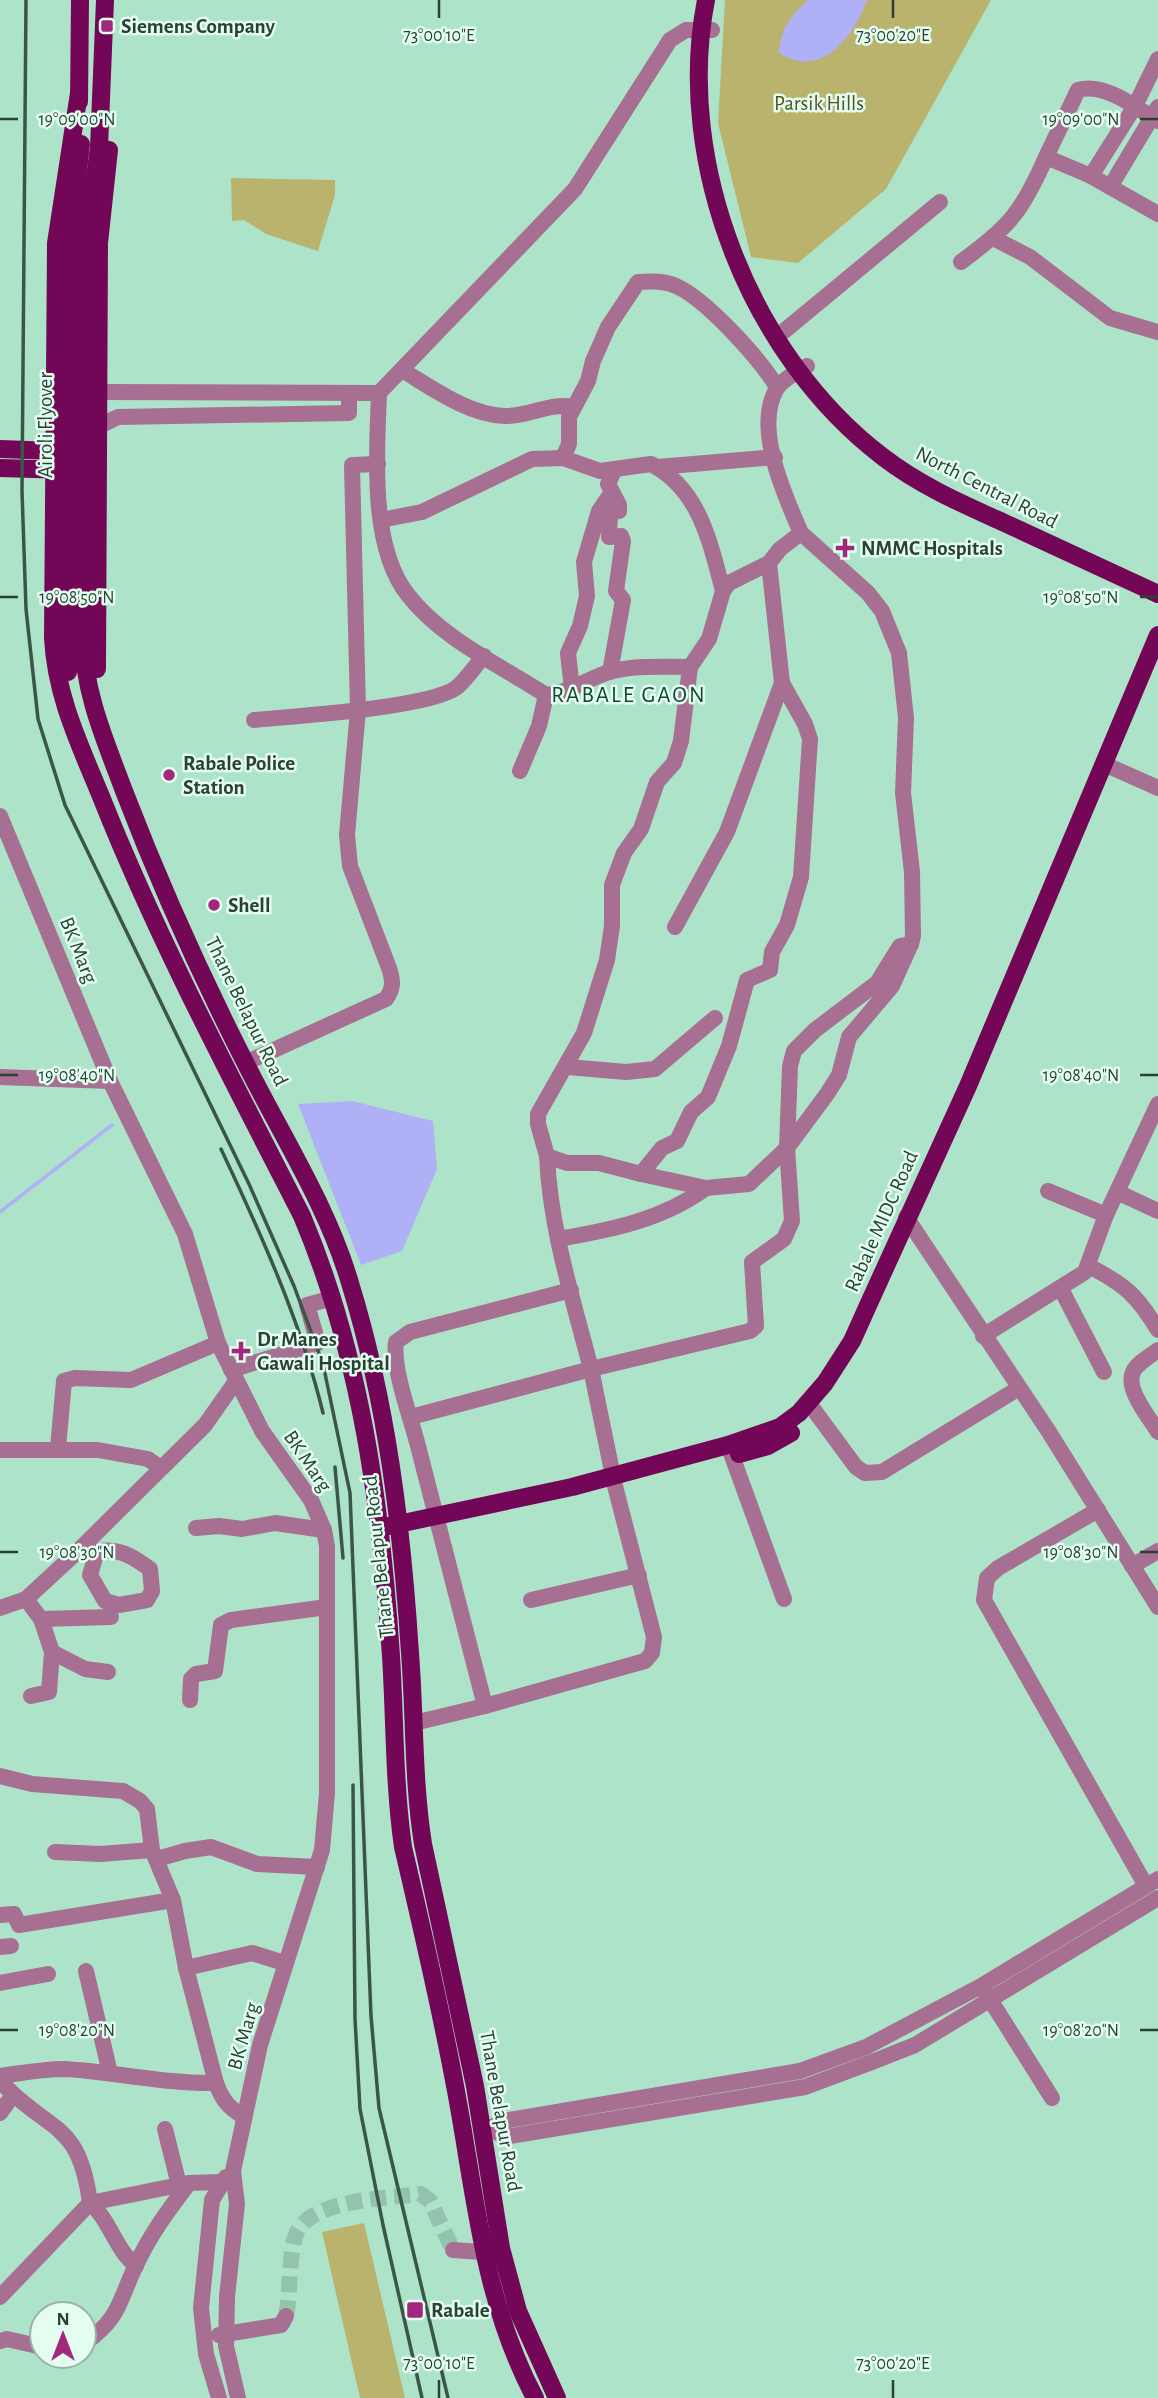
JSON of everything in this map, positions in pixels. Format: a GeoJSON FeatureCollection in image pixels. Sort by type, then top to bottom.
{"type":"FeatureCollection","features":[{"type":"Feature","properties":{"kind":"main road"},"geometry":{"type":"LineString","coordinates":[[80,0],[79,93],[57,219],[54,660],[68,721],[85,758]]}},
{"type":"Feature","properties":{"kind":"main road"},"geometry":{"type":"LineString","coordinates":[[104,0],[103,93],[99,148],[87,220],[83,658],[94,714],[108,749]]}},
{"type":"Feature","properties":{"kind":"main road","name":"North Central Road"},"geometry":{"type":"LineString","coordinates":[[706,0],[701,115],[708,169],[722,224],[755,300],[803,369],[861,439],[926,486],[1158,594]]}},
{"type":"Feature","properties":{"kind":"main road","name":"North Central Road"},"geometry":{"type":"LineString","coordinates":[[717,0],[706,29],[717,163],[744,257],[803,369],[882,447],[928,479],[1158,582]]}},
{"type":"Feature","properties":{"kind":"main road","name":"Airoli Flyover"},"geometry":{"type":"LineString","coordinates":[[79,93],[82,148],[69,243],[68,671],[85,758]]}},
{"type":"Feature","properties":{"kind":"main road"},"geometry":{"type":"LineString","coordinates":[[103,93],[109,150],[99,243],[97,669],[108,749]]}},
{"type":"Feature","properties":{"kind":"main road"},"geometry":{"type":"LineString","coordinates":[[0,449],[55,451],[83,442]]}},
{"type":"Feature","properties":{"kind":"main road"},"geometry":{"type":"LineString","coordinates":[[0,468],[84,470]]}},
{"type":"Feature","properties":{"kind":"main road","name":"Rabale MIDC Road"},"geometry":{"type":"LineString","coordinates":[[379,1533],[614,1481],[729,1451],[780,1427],[812,1407],[855,1344],[949,1137],[1109,766],[1158,635]]}},
{"type":"Feature","properties":{"kind":"main road","name":"Rabale MIDC Road"},"geometry":{"type":"LineString","coordinates":[[1109,766],[1158,663]]}},
{"type":"Feature","properties":{"kind":"main road","name":"Thane Belapur Road"},"geometry":{"type":"LineString","coordinates":[[108,749],[154,867],[245,1063],[319,1208],[350,1282],[387,1431],[399,1530],[414,1723],[417,1806],[423,1844],[488,2131],[500,2248],[536,2356],[557,2398]]}},
{"type":"Feature","properties":{"kind":"main road","name":"Thane Belapur Road"},"geometry":{"type":"LineString","coordinates":[[85,758],[134,877],[302,1216],[333,1298],[368,1434],[391,1652],[398,1808],[456,2089],[482,2252],[511,2350],[535,2398]]}},
{"type":"Feature","properties":{"kind":"street"},"geometry":{"type":"LineString","coordinates":[[83,442],[92,429],[118,417],[349,413],[379,393],[575,190],[670,40],[686,30],[706,29]]}},
{"type":"Feature","properties":{"kind":"street"},"geometry":{"type":"LineString","coordinates":[[1091,176],[1135,106],[1158,59]]}},
{"type":"Feature","properties":{"kind":"street"},"geometry":{"type":"LineString","coordinates":[[961,262],[993,238],[1022,208],[1078,90],[1090,88],[1156,115],[1110,187]]}},
{"type":"Feature","properties":{"kind":"street"},"geometry":{"type":"LineString","coordinates":[[1046,157],[1155,205]]}},
{"type":"Feature","properties":{"kind":"street"},"geometry":{"type":"LineString","coordinates":[[783,332],[940,202]]}},
{"type":"Feature","properties":{"kind":"street"},"geometry":{"type":"LineString","coordinates":[[993,238],[1030,257],[1110,318],[1158,332]]}},
{"type":"Feature","properties":{"kind":"street"},"geometry":{"type":"LineString","coordinates":[[563,458],[569,444],[568,424],[608,327],[632,289],[641,281],[675,285],[703,304],[765,368],[777,387]]}},
{"type":"Feature","properties":{"kind":"street"},"geometry":{"type":"LineString","coordinates":[[547,1156],[567,1163],[599,1163],[706,1188],[749,1184],[787,1148],[839,1075],[849,1037],[892,986],[911,944],[912,872],[903,793],[906,718],[899,653],[882,611],[868,593],[802,533],[781,486],[775,457],[769,416],[777,387],[803,369]]}},
{"type":"Feature","properties":{"kind":"street"},"geometry":{"type":"LineString","coordinates":[[402,370],[467,406],[490,414],[506,417],[556,406],[574,407]]}},
{"type":"Feature","properties":{"kind":"street"},"geometry":{"type":"LineString","coordinates":[[98,392],[379,393]]}},
{"type":"Feature","properties":{"kind":"street"},"geometry":{"type":"LineString","coordinates":[[349,393],[349,413]]}},
{"type":"Feature","properties":{"kind":"street"},"geometry":{"type":"LineString","coordinates":[[379,393],[378,464],[384,542],[406,593],[440,625],[546,695],[572,689],[610,671],[690,667]]}},
{"type":"Feature","properties":{"kind":"street"},"geometry":{"type":"LineString","coordinates":[[381,520],[422,512],[532,459],[563,458],[590,469],[614,471],[641,464],[657,467],[775,457]]}},
{"type":"Feature","properties":{"kind":"street"},"geometry":{"type":"LineString","coordinates":[[245,1063],[386,999],[391,993],[393,982],[389,968],[349,866],[347,835],[358,710],[352,465],[378,464]]}},
{"type":"Feature","properties":{"kind":"street"},"geometry":{"type":"LineString","coordinates":[[414,1723],[645,1661],[652,1654],[654,1637],[614,1481],[592,1369],[558,1239],[547,1156],[538,1114],[568,1067],[584,1033],[607,960],[612,926],[612,885],[624,853],[641,829],[657,782],[674,763],[681,741],[690,667],[709,639],[723,590],[705,524],[694,503],[657,467]]}},
{"type":"Feature","properties":{"kind":"street"},"geometry":{"type":"LineString","coordinates":[[610,671],[623,600],[616,591],[623,541],[621,536],[609,537],[608,528],[610,513],[619,511],[609,477],[614,471]]}},
{"type":"Feature","properties":{"kind":"street"},"geometry":{"type":"LineString","coordinates":[[572,689],[568,653],[580,626],[587,596],[584,562],[599,511],[612,492]]}},
{"type":"Feature","properties":{"kind":"street"},"geometry":{"type":"LineString","coordinates":[[723,590],[736,578],[769,563],[780,549],[802,533]]}},
{"type":"Feature","properties":{"kind":"street"},"geometry":{"type":"LineString","coordinates":[[641,1174],[662,1148],[677,1141],[691,1112],[708,1097],[717,1082],[747,979],[770,970],[772,952],[787,925],[792,897],[801,877],[810,738],[782,683],[769,563]]}},
{"type":"Feature","properties":{"kind":"street"},"geometry":{"type":"LineString","coordinates":[[254,720],[358,710],[443,695],[457,687],[484,656]]}},
{"type":"Feature","properties":{"kind":"street"},"geometry":{"type":"LineString","coordinates":[[676,927],[727,832],[782,683]]}},
{"type":"Feature","properties":{"kind":"street"},"geometry":{"type":"LineString","coordinates":[[520,771],[536,736],[546,695]]}},
{"type":"Feature","properties":{"kind":"street"},"geometry":{"type":"LineString","coordinates":[[1109,766],[1158,788]]}},
{"type":"Feature","properties":{"kind":"street","name":"BK Marg"},"geometry":{"type":"LineString","coordinates":[[0,816],[110,1081],[186,1234],[218,1343],[262,1431],[311,1500],[324,1530],[327,1607],[327,1793],[322,1850],[284,1963],[227,2177]]}},
{"type":"Feature","properties":{"kind":"street"},"geometry":{"type":"LineString","coordinates":[[411,1417],[750,1331],[755,1326],[752,1262],[784,1238],[792,1221],[787,1148],[790,1066],[794,1051],[814,1030],[877,983],[900,946],[911,944]]}},
{"type":"Feature","properties":{"kind":"street"},"geometry":{"type":"LineString","coordinates":[[568,1067],[626,1072],[656,1069],[715,1018]]}},
{"type":"Feature","properties":{"kind":"street"},"geometry":{"type":"LineString","coordinates":[[0,1077],[110,1081]]}},
{"type":"Feature","properties":{"kind":"street"},"geometry":{"type":"LineString","coordinates":[[983,1336],[1079,1278],[1089,1266],[1106,1215],[1158,1104]]}},
{"type":"Feature","properties":{"kind":"street"},"geometry":{"type":"LineString","coordinates":[[558,1239],[614,1229],[661,1214],[686,1203],[706,1188]]}},
{"type":"Feature","properties":{"kind":"street"},"geometry":{"type":"LineString","coordinates":[[1048,1191],[1106,1215]]}},
{"type":"Feature","properties":{"kind":"street"},"geometry":{"type":"LineString","coordinates":[[1117,1192],[1158,1211]]}},
{"type":"Feature","properties":{"kind":"street"},"geometry":{"type":"LineString","coordinates":[[910,1222],[1158,1607]]}},
{"type":"Feature","properties":{"kind":"street"},"geometry":{"type":"LineString","coordinates":[[1089,1266],[1128,1287],[1139,1298],[1158,1330]]}},
{"type":"Feature","properties":{"kind":"street"},"geometry":{"type":"LineString","coordinates":[[1061,1289],[1104,1372]]}},
{"type":"Feature","properties":{"kind":"street"},"geometry":{"type":"LineString","coordinates":[[485,1706],[396,1359],[396,1342],[400,1337],[571,1290]]}},
{"type":"Feature","properties":{"kind":"street"},"geometry":{"type":"LineString","coordinates":[[3,1601],[26,1599],[78,1551],[205,1425],[233,1375],[318,1343],[307,1305],[333,1298]]}},
{"type":"Feature","properties":{"kind":"street"},"geometry":{"type":"LineString","coordinates":[[58,1448],[64,1381],[75,1378],[131,1380],[218,1343]]}},
{"type":"Feature","properties":{"kind":"street"},"geometry":{"type":"LineString","coordinates":[[1158,1350],[1134,1369],[1132,1376],[1134,1390],[1158,1432]]}},
{"type":"Feature","properties":{"kind":"street"},"geometry":{"type":"LineString","coordinates":[[812,1407],[856,1467],[873,1474],[882,1472],[1019,1388]]}},
{"type":"Feature","properties":{"kind":"street"},"geometry":{"type":"LineString","coordinates":[[0,1450],[42,1452],[58,1448],[131,1454],[148,1459],[161,1468]]}},
{"type":"Feature","properties":{"kind":"street"},"geometry":{"type":"LineString","coordinates":[[729,1451],[784,1600]]}},
{"type":"Feature","properties":{"kind":"street"},"geometry":{"type":"LineString","coordinates":[[488,2131],[503,2121],[740,2089],[800,2071],[915,2045],[986,1993],[1152,1883],[984,1600],[984,1586],[998,1568],[1098,1510]]}},
{"type":"Feature","properties":{"kind":"street"},"geometry":{"type":"LineString","coordinates":[[196,1528],[219,1525],[242,1529],[275,1523],[324,1530]]}},
{"type":"Feature","properties":{"kind":"street"},"geometry":{"type":"LineString","coordinates":[[78,1551],[97,1551]]}},
{"type":"Feature","properties":{"kind":"street"},"geometry":{"type":"LineString","coordinates":[[1132,1566],[1158,1551]]}},
{"type":"Feature","properties":{"kind":"street"},"geometry":{"type":"LineString","coordinates":[[531,1600],[639,1575]]}},
{"type":"Feature","properties":{"kind":"street"},"geometry":{"type":"LineString","coordinates":[[26,1599],[41,1619],[52,1653],[49,1692],[31,1696]]}},
{"type":"Feature","properties":{"kind":"street"},"geometry":{"type":"LineString","coordinates":[[190,1700],[191,1679],[196,1674],[215,1671],[221,1625],[231,1620],[327,1607]]}},
{"type":"Feature","properties":{"kind":"street"},"geometry":{"type":"LineString","coordinates":[[41,1619],[111,1617]]}},
{"type":"Feature","properties":{"kind":"street"},"geometry":{"type":"LineString","coordinates":[[52,1653],[85,1669],[108,1672]]}},
{"type":"Feature","properties":{"kind":"street"},"geometry":{"type":"LineString","coordinates":[[1,1779],[123,1791],[140,1801],[147,1809],[155,1854],[173,1900],[186,1968],[216,2082],[221,2097],[230,2109],[244,2117]]}},
{"type":"Feature","properties":{"kind":"street"},"geometry":{"type":"LineString","coordinates":[[55,1852],[155,1854],[211,1847],[257,1864],[317,1867]]}},
{"type":"Feature","properties":{"kind":"street"},"geometry":{"type":"LineString","coordinates":[[986,1993],[1158,1898]]}},
{"type":"Feature","properties":{"kind":"street"},"geometry":{"type":"LineString","coordinates":[[0,1914],[14,1914],[19,1925],[173,1900]]}},
{"type":"Feature","properties":{"kind":"street"},"geometry":{"type":"LineString","coordinates":[[186,1968],[252,1953],[284,1963]]}},
{"type":"Feature","properties":{"kind":"street"},"geometry":{"type":"LineString","coordinates":[[86,1971],[110,2073]]}},
{"type":"Feature","properties":{"kind":"street"},"geometry":{"type":"LineString","coordinates":[[0,1983],[48,1974]]}},
{"type":"Feature","properties":{"kind":"street"},"geometry":{"type":"LineString","coordinates":[[986,1993],[1052,2098]]}},
{"type":"Feature","properties":{"kind":"street"},"geometry":{"type":"LineString","coordinates":[[0,2076],[61,2069],[110,2073],[152,2081],[216,2082]]}},
{"type":"Feature","properties":{"kind":"street"},"geometry":{"type":"LineString","coordinates":[[0,2081],[13,2095],[57,2127],[77,2147],[86,2170],[90,2203],[102,2213],[116,2242],[136,2266]]}},
{"type":"Feature","properties":{"kind":"street"},"geometry":{"type":"LineString","coordinates":[[0,2113],[13,2095]]}},
{"type":"Feature","properties":{"kind":"street"},"geometry":{"type":"LineString","coordinates":[[166,2129],[184,2184]]}},
{"type":"Feature","properties":{"kind":"street"},"geometry":{"type":"LineString","coordinates":[[0,2297],[90,2203],[227,2177]]}},
{"type":"Feature","properties":{"kind":"street"},"geometry":{"type":"LineString","coordinates":[[227,2177],[237,2204],[226,2346],[238,2398]]}},
{"type":"Feature","properties":{"kind":"street"},"geometry":{"type":"LineString","coordinates":[[219,2398],[203,2337],[201,2308],[212,2200],[227,2177]]}},
{"type":"Feature","properties":{"kind":"street"},"geometry":{"type":"LineString","coordinates":[[98,2333],[109,2325],[124,2301],[136,2266],[184,2184]]}},
{"type":"Feature","properties":{"kind":"street"},"geometry":{"type":"LineString","coordinates":[[453,2250],[482,2252]]}},
{"type":"Feature","properties":{"kind":"street"},"geometry":{"type":"LineString","coordinates":[[203,2337],[281,2325],[286,2316]]}},
{"type":"Feature","properties":{"kind":"street"},"geometry":{"type":"LineString","coordinates":[[0,2341],[7,2339],[28,2344]]}},
{"type":"Feature","properties":{"kind":"green space","name":"Parsik Hills"},"geometry":{"type":"Polygon","coordinates":[[[725,0],[991,0],[886,189],[798,263],[751,257],[718,123],[725,0]]]}},
{"type":"Feature","properties":{"kind":"green space"},"geometry":{"type":"Polygon","coordinates":[[[231,178],[335,180],[335,195],[318,251],[266,234],[244,220],[232,221],[231,178]]]}},
{"type":"Feature","properties":{"kind":"green space"},"geometry":{"type":"Polygon","coordinates":[[[364,2223],[405,2398],[360,2398],[322,2232],[364,2223]]]}},
{"type":"Feature","properties":{"kind":"water"},"geometry":{"type":"Polygon","coordinates":[[[808,0],[867,0],[853,28],[834,50],[822,58],[795,60],[779,53],[780,44],[788,23],[808,0]]]}},
{"type":"Feature","properties":{"kind":"water"},"geometry":{"type":"Polygon","coordinates":[[[352,1101],[433,1121],[437,1169],[402,1251],[361,1265],[298,1104],[352,1101]]]}},
{"type":"Feature","properties":{"kind":"waterway"},"geometry":{"type":"LineString","coordinates":[[0,1212],[112,1125]]}},
{"type":"Feature","properties":{"kind":"tunnel"},"geometry":{"type":"LineString","coordinates":[[286,2316],[295,2238],[307,2220],[320,2212],[354,2202],[421,2194],[430,2201],[453,2250]]}},
{"type":"Feature","properties":{"kind":"railway"},"geometry":{"type":"LineString","coordinates":[[26,0],[22,491],[26,609],[38,719],[65,805],[249,1184],[294,1286],[323,1364],[350,1493],[371,2016],[379,2108],[448,2398]]}},
{"type":"Feature","properties":{"kind":"railway"},"geometry":{"type":"LineString","coordinates":[[221,1149],[292,1312],[323,1413]]}},
{"type":"Feature","properties":{"kind":"railway"},"geometry":{"type":"LineString","coordinates":[[335,1467],[343,1558]]}},
{"type":"Feature","properties":{"kind":"railway"},"geometry":{"type":"LineString","coordinates":[[353,1785],[355,2019],[360,2109],[422,2398]]}},
{"type":"Feature","properties":{"kind":"place","name":"Siemens Company"},"geometry":{"type":"Point","coordinates":[107,26]}},
{"type":"Feature","properties":{"kind":"place","name":"NMMC Hospitals"},"geometry":{"type":"Point","coordinates":[845,548]}},
{"type":"Feature","properties":{"kind":"place","name":"Rabale Police Station"},"geometry":{"type":"Point","coordinates":[169,775]}},
{"type":"Feature","properties":{"kind":"place","name":"Shell"},"geometry":{"type":"Point","coordinates":[214,905]}},
{"type":"Feature","properties":{"kind":"place","name":"Dr Manes Gawali Hospital"},"geometry":{"type":"Point","coordinates":[241,1351]}},
{"type":"Feature","properties":{"kind":"place","name":"Rabale"},"geometry":{"type":"Point","coordinates":[415,2310]}},
{"type":"Feature","properties":{"kind":"district","name":"RABALE GAON"},"geometry":{"type":"Point","coordinates":[629,694]}}]}
